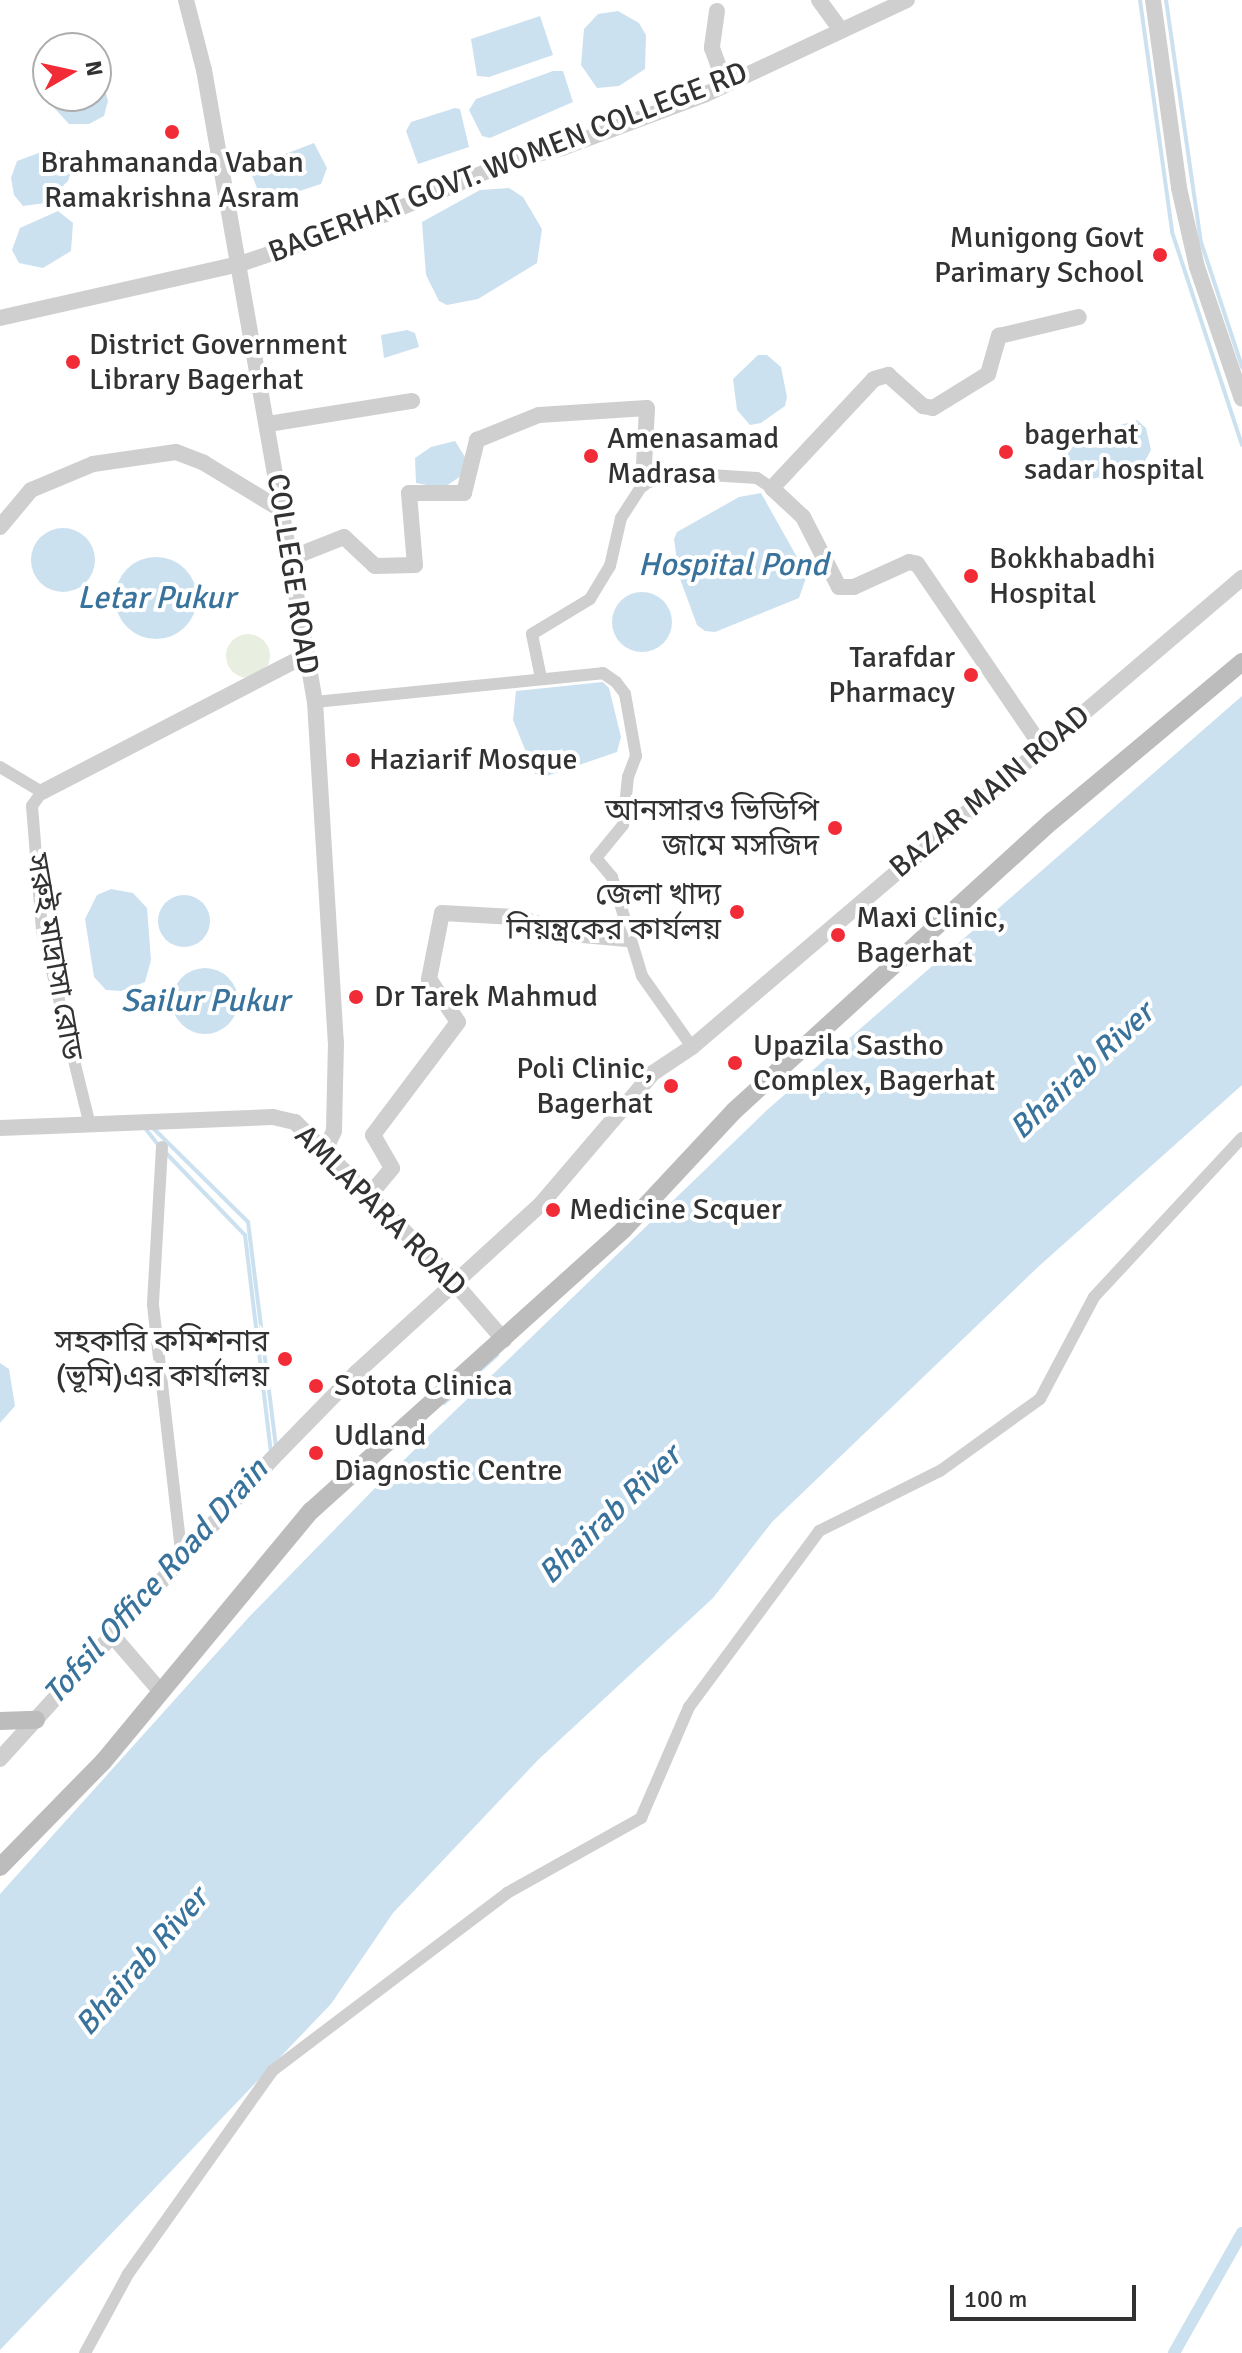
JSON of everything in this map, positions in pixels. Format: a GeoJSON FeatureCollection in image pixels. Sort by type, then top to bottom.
{"type":"FeatureCollection","features":[{"type":"Feature","properties":{"kind":"main road"},"geometry":{"type":"LineString","coordinates":[[3,1858],[103,1762],[311,1511],[623,1230],[734,1111],[1052,821],[1242,662]]}},
{"type":"Feature","properties":{"kind":"main road"},"geometry":{"type":"LineString","coordinates":[[0,1721],[36,1720]]}},
{"type":"Feature","properties":{"kind":"street","name":"COLLEGE ROAD"},"geometry":{"type":"LineString","coordinates":[[186,0],[204,70],[240,264],[280,509],[291,558],[304,656],[315,702],[336,1042],[334,1131],[324,1152]]}},
{"type":"Feature","properties":{"kind":"street"},"geometry":{"type":"LineString","coordinates":[[819,0],[839,28]]}},
{"type":"Feature","properties":{"kind":"street","name":"BAGERHAT GOVT. WOMEN COLLEGE RD"},"geometry":{"type":"LineString","coordinates":[[0,318],[240,264],[725,84],[839,28],[907,0]]}},
{"type":"Feature","properties":{"kind":"street"},"geometry":{"type":"LineString","coordinates":[[1153,0],[1179,188],[1197,267],[1242,399]]}},
{"type":"Feature","properties":{"kind":"street"},"geometry":{"type":"LineString","coordinates":[[717,11],[712,48],[725,84]]}},
{"type":"Feature","properties":{"kind":"street"},"geometry":{"type":"LineString","coordinates":[[772,488],[874,379],[888,375],[923,406],[933,408],[988,374],[999,336],[1079,317]]}},
{"type":"Feature","properties":{"kind":"street"},"geometry":{"type":"LineString","coordinates":[[268,424],[412,401]]}},
{"type":"Feature","properties":{"kind":"street"},"geometry":{"type":"LineString","coordinates":[[291,558],[344,537],[375,566],[415,565],[409,493],[464,493],[477,440],[539,415],[647,408],[643,484],[621,518],[610,566],[583,608],[532,634],[541,678]]}},
{"type":"Feature","properties":{"kind":"street"},"geometry":{"type":"LineString","coordinates":[[1,524],[31,490],[93,464],[176,452],[204,463],[280,509]]}},
{"type":"Feature","properties":{"kind":"street"},"geometry":{"type":"LineString","coordinates":[[643,484],[679,473],[757,478],[803,517],[839,587],[854,587],[909,562],[917,564],[1042,747]]}},
{"type":"Feature","properties":{"kind":"street","name":"BAZAR MAIN ROAD"},"geometry":{"type":"LineString","coordinates":[[0,1759],[182,1558],[356,1373],[541,1204],[653,1073],[692,1047],[1242,578]]}},
{"type":"Feature","properties":{"kind":"street"},"geometry":{"type":"LineString","coordinates":[[0,767],[42,792],[304,656]]}},
{"type":"Feature","properties":{"kind":"street"},"geometry":{"type":"LineString","coordinates":[[315,702],[603,673],[625,694],[636,756],[628,777],[623,825],[596,858],[612,877],[627,939],[642,976],[692,1047]]}},
{"type":"Feature","properties":{"kind":"street","name":"সরুই মাদ্রাসা রোড"},"geometry":{"type":"LineString","coordinates":[[42,792],[32,806],[42,930],[90,1125]]}},
{"type":"Feature","properties":{"kind":"street"},"geometry":{"type":"LineString","coordinates":[[367,1198],[392,1168],[373,1135],[458,1022],[429,979],[442,913],[516,917],[572,934],[627,939]]}},
{"type":"Feature","properties":{"kind":"street","name":"AMLAPARA ROAD"},"geometry":{"type":"LineString","coordinates":[[0,1128],[273,1117],[295,1122],[367,1198],[454,1281],[504,1340]]}},
{"type":"Feature","properties":{"kind":"street"},"geometry":{"type":"LineString","coordinates":[[85,2353],[128,2274],[272,2071],[507,1893],[641,1818],[689,1707],[819,1531],[940,1471],[1040,1399],[1094,1297],[1242,1138]]}},
{"type":"Feature","properties":{"kind":"street"},"geometry":{"type":"LineString","coordinates":[[162,1147],[153,1305],[182,1558]]}},
{"type":"Feature","properties":{"kind":"street"},"geometry":{"type":"LineString","coordinates":[[112,1635],[161,1692]]}},
{"type":"Feature","properties":{"kind":"green space"},"geometry":{"type":"Polygon","coordinates":[[[248,634],[264,640],[270,656],[264,672],[248,678],[232,672],[226,656],[232,640],[248,634]]]}},
{"type":"Feature","properties":{"kind":"water"},"geometry":{"type":"Polygon","coordinates":[[[618,11],[639,23],[646,35],[645,69],[619,86],[597,88],[581,65],[584,29],[598,14],[618,11]]]}},
{"type":"Feature","properties":{"kind":"water"},"geometry":{"type":"Polygon","coordinates":[[[540,16],[553,55],[489,77],[477,76],[471,39],[540,16]]]}},
{"type":"Feature","properties":{"kind":"water"},"geometry":{"type":"Polygon","coordinates":[[[553,71],[563,71],[573,102],[490,138],[482,136],[469,110],[476,99],[553,71]]]}},
{"type":"Feature","properties":{"kind":"water"},"geometry":{"type":"Polygon","coordinates":[[[460,109],[469,147],[418,164],[406,131],[411,122],[460,109]]]}},
{"type":"Feature","properties":{"kind":"water"},"geometry":{"type":"Polygon","coordinates":[[[58,112],[105,112],[104,116],[89,124],[69,124],[58,112]]]}},
{"type":"Feature","properties":{"kind":"water"},"geometry":{"type":"Polygon","coordinates":[[[314,143],[327,168],[321,184],[263,203],[249,168],[314,143]]]}},
{"type":"Feature","properties":{"kind":"water"},"geometry":{"type":"Polygon","coordinates":[[[52,148],[67,156],[72,168],[68,181],[45,203],[23,206],[14,195],[11,178],[17,161],[52,148]]]}},
{"type":"Feature","properties":{"kind":"water"},"geometry":{"type":"Polygon","coordinates":[[[509,188],[523,197],[542,229],[537,263],[478,299],[447,305],[439,301],[426,275],[422,222],[480,190],[509,188]]]}},
{"type":"Feature","properties":{"kind":"water"},"geometry":{"type":"Polygon","coordinates":[[[58,211],[73,223],[71,251],[43,268],[19,263],[12,250],[20,228],[58,211]]]}},
{"type":"Feature","properties":{"kind":"water"},"geometry":{"type":"Polygon","coordinates":[[[407,330],[415,333],[419,347],[384,358],[381,335],[407,330]]]}},
{"type":"Feature","properties":{"kind":"water"},"geometry":{"type":"Polygon","coordinates":[[[758,355],[767,355],[781,367],[787,397],[785,406],[761,423],[750,425],[737,410],[733,379],[758,355]]]}},
{"type":"Feature","properties":{"kind":"water"},"geometry":{"type":"Polygon","coordinates":[[[1137,420],[1146,428],[1151,450],[1145,461],[1133,470],[1078,482],[1065,458],[1078,438],[1137,420]]]}},
{"type":"Feature","properties":{"kind":"water"},"geometry":{"type":"Polygon","coordinates":[[[455,441],[465,457],[461,476],[443,488],[416,483],[415,458],[431,447],[455,441]]]}},
{"type":"Feature","properties":{"kind":"water","name":"Hospital Pond"},"geometry":{"type":"Polygon","coordinates":[[[761,493],[807,575],[799,598],[715,632],[705,631],[697,625],[679,576],[674,539],[677,532],[739,497],[761,493]]]}},
{"type":"Feature","properties":{"kind":"water"},"geometry":{"type":"Polygon","coordinates":[[[57,528],[69,528],[86,537],[93,548],[93,572],[86,583],[69,592],[57,592],[45,587],[36,578],[31,566],[31,554],[36,542],[45,533],[57,528]]]}},
{"type":"Feature","properties":{"kind":"water","name":"Letar Pukur"},"geometry":{"type":"Polygon","coordinates":[[[156,557],[172,560],[185,569],[194,582],[197,598],[194,614],[185,627],[172,636],[156,639],[140,636],[127,627],[118,614],[115,598],[118,582],[127,569],[140,560],[156,557]]]}},
{"type":"Feature","properties":{"kind":"water"},"geometry":{"type":"Polygon","coordinates":[[[642,592],[653,594],[663,601],[670,611],[670,633],[663,643],[653,650],[642,652],[631,650],[621,643],[614,633],[612,622],[614,611],[621,601],[631,594],[642,592]]]}},
{"type":"Feature","properties":{"kind":"water"},"geometry":{"type":"Polygon","coordinates":[[[603,682],[609,688],[621,737],[617,752],[547,776],[535,774],[513,720],[516,691],[603,682]]]}},
{"type":"Feature","properties":{"kind":"water","name":"Bhairab River"},"geometry":{"type":"Polygon","coordinates":[[[1242,696],[1242,1085],[1038,1267],[772,1522],[713,1598],[538,1760],[393,1913],[331,2004],[0,2350],[0,1894],[249,1617],[378,1485],[767,1110],[1242,696]]]}},
{"type":"Feature","properties":{"kind":"water"},"geometry":{"type":"Polygon","coordinates":[[[111,889],[133,893],[147,908],[151,960],[145,982],[121,991],[106,990],[94,977],[85,919],[97,895],[111,889]]]}},
{"type":"Feature","properties":{"kind":"water"},"geometry":{"type":"Polygon","coordinates":[[[184,895],[203,902],[210,921],[203,940],[184,947],[165,940],[158,921],[165,902],[184,895]]]}},
{"type":"Feature","properties":{"kind":"water","name":"Sailur Pukur"},"geometry":{"type":"Polygon","coordinates":[[[198,968],[212,968],[224,973],[233,982],[238,1001],[236,1014],[229,1025],[212,1034],[198,1034],[186,1029],[177,1020],[172,1008],[172,994],[177,982],[186,973],[198,968]]]}},
{"type":"Feature","properties":{"kind":"water"},"geometry":{"type":"Polygon","coordinates":[[[0,1363],[9,1369],[15,1406],[0,1423],[0,1363]]]}},
{"type":"Feature","properties":{"kind":"waterway"},"geometry":{"type":"LineString","coordinates":[[1140,0],[1172,232],[1242,445]]}},
{"type":"Feature","properties":{"kind":"waterway"},"geometry":{"type":"LineString","coordinates":[[1166,0],[1201,242],[1242,367]]}},
{"type":"Feature","properties":{"kind":"waterway"},"geometry":{"type":"LineString","coordinates":[[145,1128],[159,1146]]}},
{"type":"Feature","properties":{"kind":"waterway","name":"Tofsil Office Road Drain"},"geometry":{"type":"LineString","coordinates":[[153,1128],[248,1222],[276,1446]]}},
{"type":"Feature","properties":{"kind":"waterway"},"geometry":{"type":"LineString","coordinates":[[165,1152],[245,1235],[271,1452]]}},
{"type":"Feature","properties":{"kind":"waterway"},"geometry":{"type":"LineString","coordinates":[[444,1403],[497,1355]]}},
{"type":"Feature","properties":{"kind":"waterway"},"geometry":{"type":"LineString","coordinates":[[1174,2353],[1242,2233]]}},
{"type":"Feature","properties":{"kind":"place","name":"Brahmananda Vaban Ramakrishna Asram"},"geometry":{"type":"Point","coordinates":[172,132]}},
{"type":"Feature","properties":{"kind":"place","name":"Munigong Govt Parimary School"},"geometry":{"type":"Point","coordinates":[1160,255]}},
{"type":"Feature","properties":{"kind":"place","name":"District Government Library Bagerhat"},"geometry":{"type":"Point","coordinates":[73,362]}},
{"type":"Feature","properties":{"kind":"place","name":"bagerhat sadar hospital"},"geometry":{"type":"Point","coordinates":[1006,452]}},
{"type":"Feature","properties":{"kind":"place","name":"Amenasamad Madrasa"},"geometry":{"type":"Point","coordinates":[591,456]}},
{"type":"Feature","properties":{"kind":"place","name":"Bokkhabadhi Hospital"},"geometry":{"type":"Point","coordinates":[971,576]}},
{"type":"Feature","properties":{"kind":"place","name":"Tarafdar Pharmacy"},"geometry":{"type":"Point","coordinates":[971,675]}},
{"type":"Feature","properties":{"kind":"place","name":"Haziarif Mosque"},"geometry":{"type":"Point","coordinates":[353,760]}},
{"type":"Feature","properties":{"kind":"place","name":"আনসারও ভিডিপি জামে মসজিদ"},"geometry":{"type":"Point","coordinates":[835,828]}},
{"type":"Feature","properties":{"kind":"place","name":"জেলা খাদ্য নিয়ন্ত্রকের কার্যলয়"},"geometry":{"type":"Point","coordinates":[737,912]}},
{"type":"Feature","properties":{"kind":"place","name":"Maxi Clinic, Bagerhat"},"geometry":{"type":"Point","coordinates":[838,935]}},
{"type":"Feature","properties":{"kind":"place","name":"Dr Tarek Mahmud"},"geometry":{"type":"Point","coordinates":[356,997]}},
{"type":"Feature","properties":{"kind":"place","name":"Upazila Sastho Complex, Bagerhat"},"geometry":{"type":"Point","coordinates":[735,1063]}},
{"type":"Feature","properties":{"kind":"place","name":"Poli Clinic, Bagerhat"},"geometry":{"type":"Point","coordinates":[671,1086]}},
{"type":"Feature","properties":{"kind":"place","name":"Medicine Scquer"},"geometry":{"type":"Point","coordinates":[553,1210]}},
{"type":"Feature","properties":{"kind":"place","name":"সহকারি কমিশনার (ভূমি)এর কার্যালয়"},"geometry":{"type":"Point","coordinates":[285,1359]}},
{"type":"Feature","properties":{"kind":"place","name":"Sotota Clinica"},"geometry":{"type":"Point","coordinates":[316,1386]}},
{"type":"Feature","properties":{"kind":"place","name":"Udland Diagnostic Centre"},"geometry":{"type":"Point","coordinates":[316,1453]}}]}
